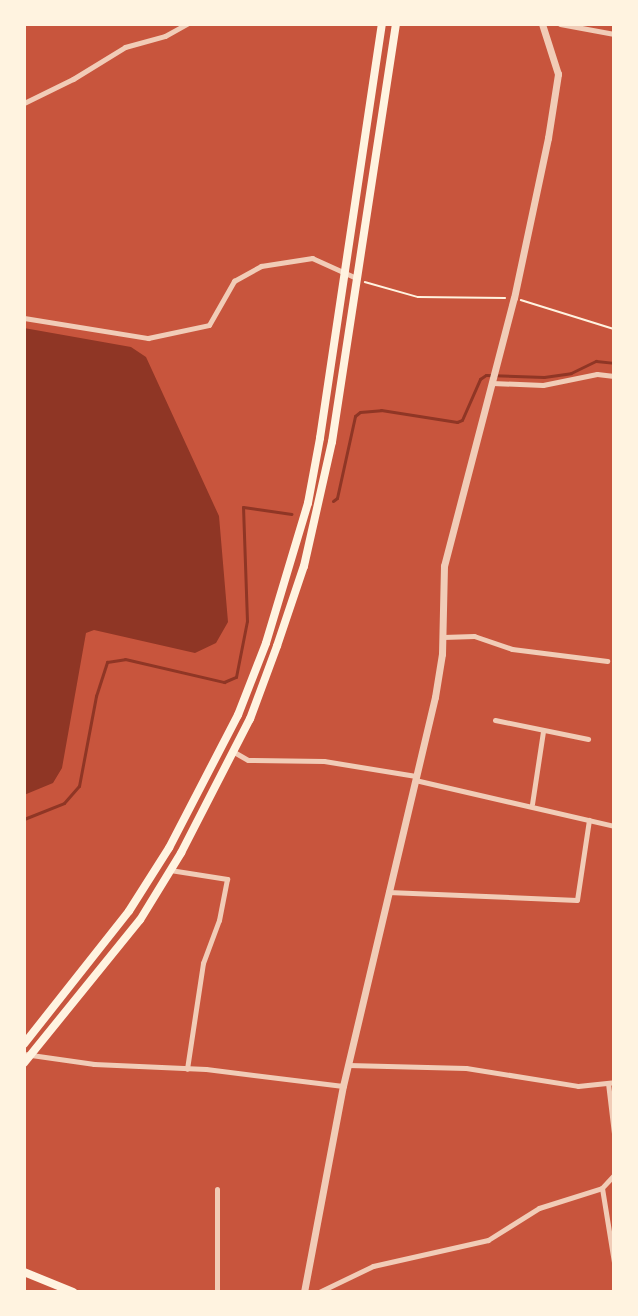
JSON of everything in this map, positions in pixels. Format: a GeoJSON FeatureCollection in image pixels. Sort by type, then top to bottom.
{"type":"FeatureCollection","features":[{"type":"Feature","properties":{"kind":"main road"},"geometry":{"type":"LineString","coordinates":[[24,1044],[129,911],[204,786],[238,715],[266,643],[308,503],[346,274],[382,24]]}},
{"type":"Feature","properties":{"kind":"main road"},"geometry":{"type":"LineString","coordinates":[[24,1063],[28,1053],[140,920],[234,752],[270,667],[304,566],[332,442],[396,24]]}},
{"type":"Feature","properties":{"kind":"main road"},"geometry":{"type":"LineString","coordinates":[[24,1272],[74,1292]]}},
{"type":"Feature","properties":{"kind":"street"},"geometry":{"type":"LineString","coordinates":[[24,103],[73,79],[125,47],[165,36],[187,24]]}},
{"type":"Feature","properties":{"kind":"street"},"geometry":{"type":"LineString","coordinates":[[304,1292],[343,1086],[435,697],[443,637],[444,566],[514,298],[555,99],[558,74],[542,24]]}},
{"type":"Feature","properties":{"kind":"street"},"geometry":{"type":"LineString","coordinates":[[560,24],[614,34]]}},
{"type":"Feature","properties":{"kind":"street"},"geometry":{"type":"LineString","coordinates":[[24,318],[148,338],[209,325],[234,281],[261,266],[312,258],[357,279]]}},
{"type":"Feature","properties":{"kind":"street"},"geometry":{"type":"LineString","coordinates":[[492,383],[543,385],[597,374],[614,376]]}},
{"type":"Feature","properties":{"kind":"street"},"geometry":{"type":"LineString","coordinates":[[443,637],[474,636],[512,649],[607,661]]}},
{"type":"Feature","properties":{"kind":"street"},"geometry":{"type":"LineString","coordinates":[[495,720],[588,739]]}},
{"type":"Feature","properties":{"kind":"street"},"geometry":{"type":"LineString","coordinates":[[531,804],[543,731]]}},
{"type":"Feature","properties":{"kind":"street"},"geometry":{"type":"LineString","coordinates":[[234,752],[248,760],[324,761],[416,778],[531,804],[614,826]]}},
{"type":"Feature","properties":{"kind":"street"},"geometry":{"type":"LineString","coordinates":[[388,892],[577,900],[589,820]]}},
{"type":"Feature","properties":{"kind":"street"},"geometry":{"type":"LineString","coordinates":[[170,870],[227,879],[219,920],[208,939],[187,1069]]}},
{"type":"Feature","properties":{"kind":"street"},"geometry":{"type":"LineString","coordinates":[[28,1053],[94,1064],[187,1069],[343,1086]]}},
{"type":"Feature","properties":{"kind":"street"},"geometry":{"type":"LineString","coordinates":[[348,1065],[466,1068],[578,1086],[611,1082],[614,1133]]}},
{"type":"Feature","properties":{"kind":"street"},"geometry":{"type":"LineString","coordinates":[[319,1292],[373,1266],[488,1240],[539,1208],[602,1188],[614,1176]]}},
{"type":"Feature","properties":{"kind":"street"},"geometry":{"type":"LineString","coordinates":[[602,1188],[614,1262]]}},
{"type":"Feature","properties":{"kind":"street"},"geometry":{"type":"LineString","coordinates":[[217,1292],[218,1189]]}},
{"type":"Feature","properties":{"kind":"path"},"geometry":{"type":"LineString","coordinates":[[357,279],[418,297],[514,298],[614,328]]}},
{"type":"Feature","properties":{"kind":"shaded area"},"geometry":{"type":"Polygon","coordinates":[[[24,328],[131,347],[146,357],[219,516],[228,622],[216,643],[195,653],[94,630],[86,633],[62,768],[53,783],[24,795],[24,328]]]}},
{"type":"Feature","properties":{"kind":"waterway"},"geometry":{"type":"LineString","coordinates":[[333,501],[337,498],[355,416],[360,412],[381,410],[457,422],[462,420],[480,379],[486,375],[544,377],[571,373],[596,361],[614,363]]}},
{"type":"Feature","properties":{"kind":"waterway"},"geometry":{"type":"LineString","coordinates":[[24,819],[64,803],[79,786],[96,696],[107,662],[125,659],[224,682],[236,677],[247,621],[243,507],[292,514]]}}]}
